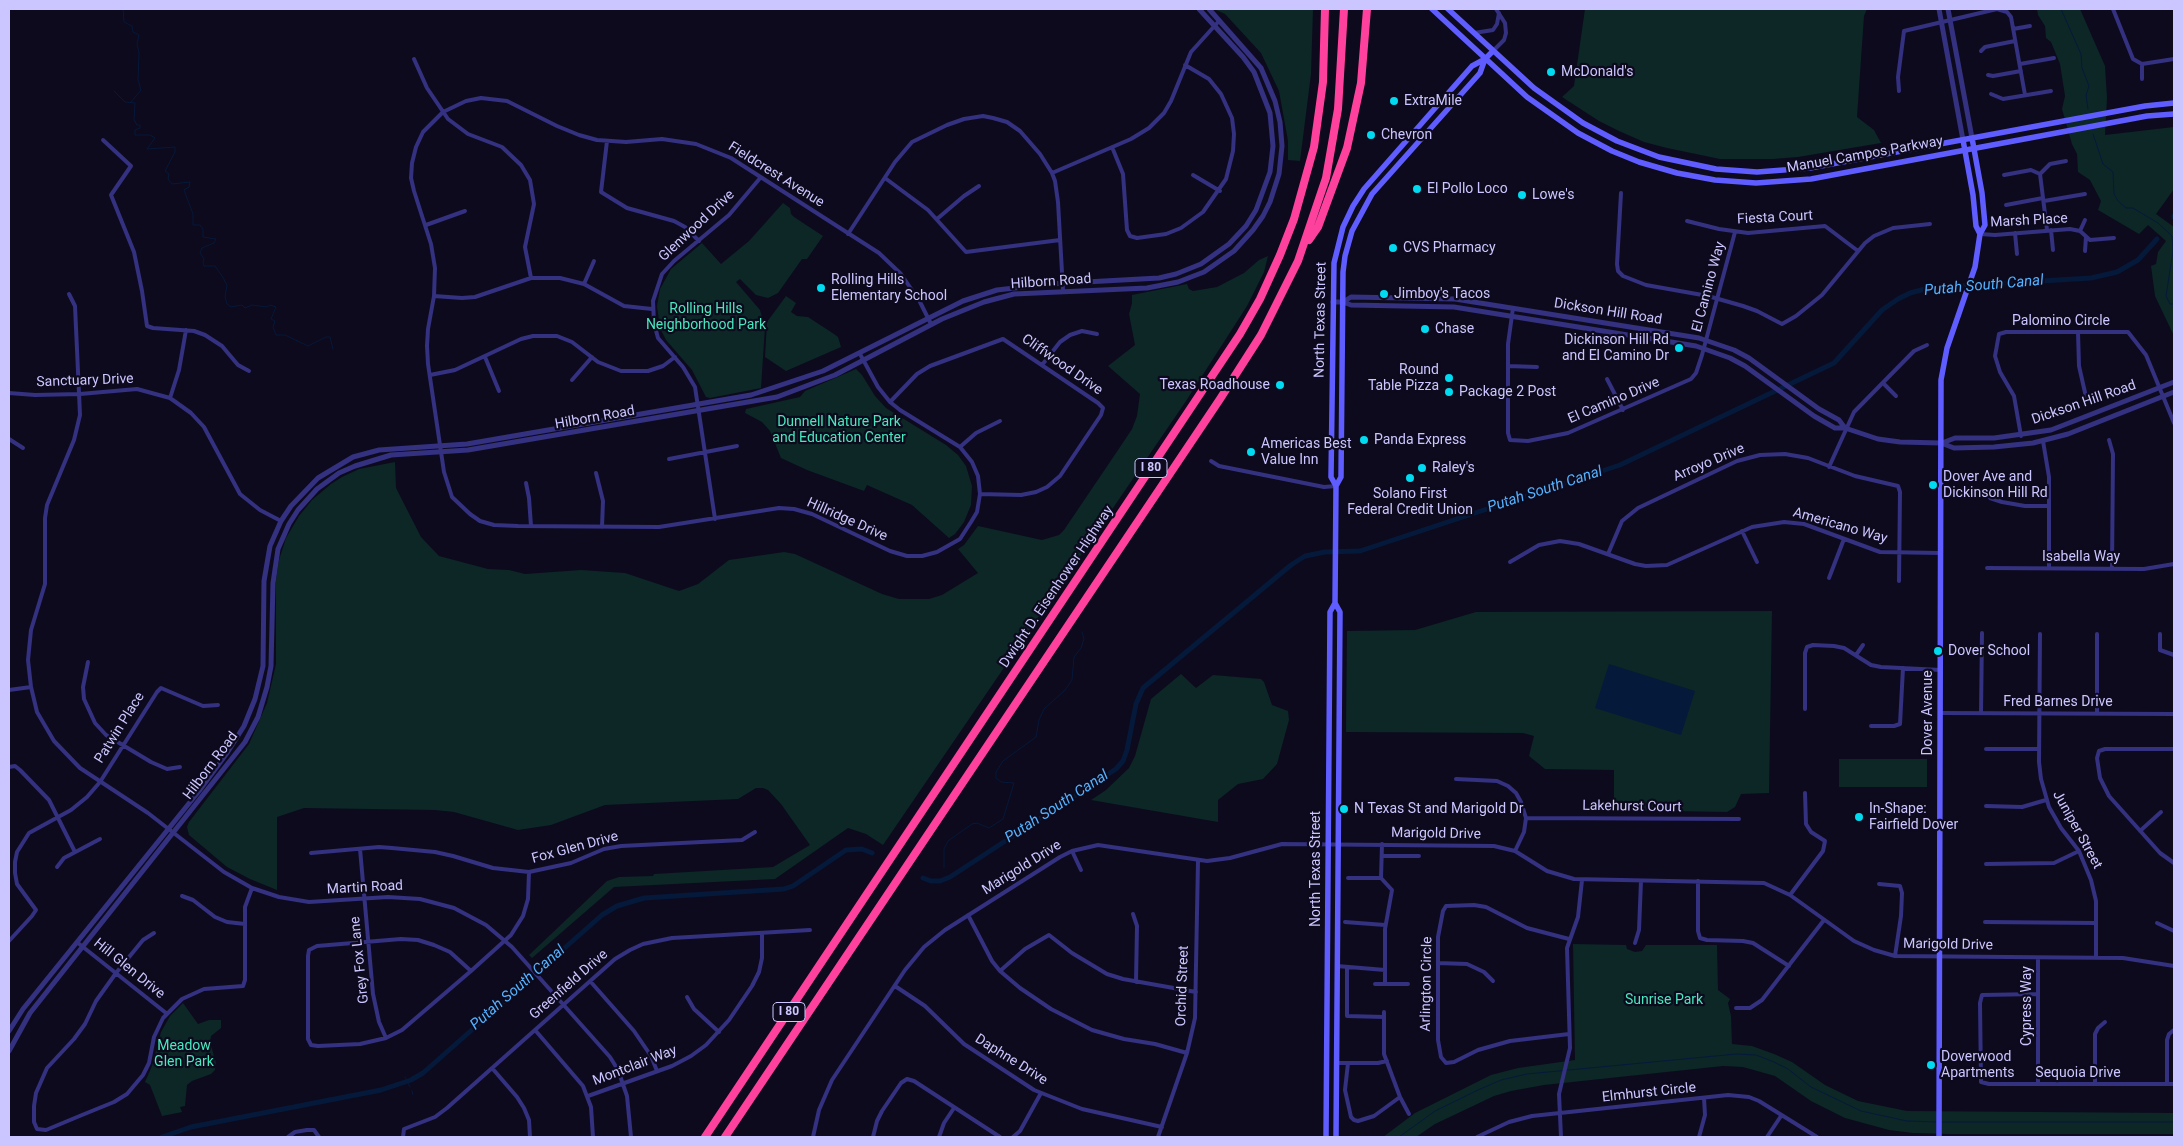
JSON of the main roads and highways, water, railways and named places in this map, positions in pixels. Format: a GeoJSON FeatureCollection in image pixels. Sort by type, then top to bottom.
{"type":"FeatureCollection","features":[{"type":"Feature","properties":{"kind":"highway","name":"Dwight D. Eisenhower Highway"},"geometry":{"type":"LineString","coordinates":[[705,1137],[1240,334],[1256,306],[1287,239],[1308,173],[1320,109],[1325,9]]}},
{"type":"Feature","properties":{"kind":"highway","name":"I 80"},"geometry":{"type":"LineString","coordinates":[[725,1137],[1261,335],[1286,287],[1303,248],[1319,201],[1332,148],[1342,80],[1344,9]]}},
{"type":"Feature","properties":{"kind":"highway"},"geometry":{"type":"LineString","coordinates":[[1303,248],[1318,227],[1347,148],[1360,83],[1366,9]]}},
{"type":"Feature","properties":{"kind":"highway"},"geometry":{"type":"LineString","coordinates":[[1363,56],[1371,9]]}},
{"type":"Feature","properties":{"kind":"main road","name":"Manuel Campos Parkway"},"geometry":{"type":"LineString","coordinates":[[1432,9],[1485,59],[1537,104],[1586,137],[1639,162],[1697,177],[1749,182],[1793,181],[2147,116],[2174,114]]}},
{"type":"Feature","properties":{"kind":"main road","name":"Manuel Campos Parkway"},"geometry":{"type":"LineString","coordinates":[[1448,9],[1544,96],[1591,128],[1642,151],[1699,167],[1735,171],[1793,170],[2146,106],[2174,104]]}},
{"type":"Feature","properties":{"kind":"main road","name":"North Texas Street"},"geometry":{"type":"LineString","coordinates":[[1326,1137],[1330,612],[1335,603],[1336,556],[1336,486],[1331,477],[1333,271],[1338,246],[1348,215],[1358,196],[1472,66],[1485,59],[1493,51]]}},
{"type":"Feature","properties":{"kind":"main road","name":"North Texas Street"},"geometry":{"type":"LineString","coordinates":[[1336,486],[1341,477],[1345,256],[1352,230],[1378,186],[1480,73],[1485,59]]}},
{"type":"Feature","properties":{"kind":"main road","name":"Dover Avenue"},"geometry":{"type":"LineString","coordinates":[[1939,1137],[1942,368],[1978,254],[1980,234],[1984,226],[1984,208],[1972,138]]}},
{"type":"Feature","properties":{"kind":"main road","name":"Dover Avenue"},"geometry":{"type":"LineString","coordinates":[[1963,140],[1973,196],[1976,226],[1980,234]]}},
{"type":"Feature","properties":{"kind":"main road","name":"North Texas Street"},"geometry":{"type":"LineString","coordinates":[[1335,603],[1340,612],[1336,1137]]}},
{"type":"Feature","properties":{"kind":"water"},"geometry":{"type":"Polygon","coordinates":[[[1609,664],[1695,691],[1681,735],[1595,708],[1609,664]]]}},
{"type":"Feature","properties":{"kind":"waterway"},"geometry":{"type":"LineString","coordinates":[[123,9],[124,22],[132,26],[133,32],[139,35],[137,44],[139,53],[138,80],[141,90],[131,102]]}},
{"type":"Feature","properties":{"kind":"waterway"},"geometry":{"type":"LineString","coordinates":[[2061,9],[2081,54],[2082,68],[2089,86],[2086,95],[2088,109]]}},
{"type":"Feature","properties":{"kind":"waterway"},"geometry":{"type":"LineString","coordinates":[[114,91],[125,102],[135,103],[134,120],[137,125],[140,125],[140,128],[135,130],[135,135],[150,135],[155,138],[147,149],[175,147],[175,152],[165,171],[169,174],[168,179],[172,184],[190,182],[189,187],[184,190],[193,214],[193,225],[200,225],[203,229],[203,237],[216,239],[214,243],[202,248],[200,253],[204,259],[204,266],[215,266],[227,285],[225,297],[227,304],[231,307],[242,305],[245,308],[252,305],[276,307],[271,319],[275,321],[273,327],[276,335],[285,335],[308,346],[326,337],[330,337],[333,349]]}},
{"type":"Feature","properties":{"kind":"waterway"},"geometry":{"type":"LineString","coordinates":[[2093,134],[2103,164],[2113,172],[2114,194],[2118,201],[2126,208],[2133,208],[2158,223],[2172,236],[2173,251],[2166,296],[2170,304],[2174,304]]}},
{"type":"Feature","properties":{"kind":"waterway","name":"Putah South Canal"},"geometry":{"type":"LineString","coordinates":[[923,878],[931,881],[940,881],[950,877],[1116,769],[1123,761],[1127,750],[1136,704],[1143,688],[1291,565],[1305,556],[1325,552],[1360,551],[1620,465],[1834,363],[1882,310],[1910,293],[1925,289],[1958,286],[2091,278],[2117,272],[2138,260],[2157,239]]}},
{"type":"Feature","properties":{"kind":"waterway"},"geometry":{"type":"LineString","coordinates":[[944,868],[944,849],[948,841],[972,824],[977,823],[989,828],[1003,819],[1014,783],[1001,782],[996,778],[996,772],[1003,761],[1036,737],[1039,720],[1044,709],[1065,690],[1072,680],[1074,657],[1081,648],[1084,639],[1082,632]]}},
{"type":"Feature","properties":{"kind":"waterway","name":"Putah South Canal"},"geometry":{"type":"LineString","coordinates":[[162,1137],[191,1127],[381,1090],[411,1080],[423,1073],[602,915],[617,906],[644,898],[784,889],[793,886],[846,850],[862,849],[872,853]]}},
{"type":"Feature","properties":{"kind":"waterway"},"geometry":{"type":"LineString","coordinates":[[1399,1137],[1435,1111],[1501,1080],[1527,1074],[1736,1054],[1756,1055],[1774,1062],[1788,1069],[1811,1087],[1861,1111],[1907,1121],[1937,1122]]}},
{"type":"Feature","properties":{"kind":"waterway","name":"Putah South Canal"},"geometry":{"type":"LineString","coordinates":[[405,1077],[410,1087]]}},
{"type":"Feature","properties":{"kind":"waterway"},"geometry":{"type":"LineString","coordinates":[[412,1091],[413,1095]]}},
{"type":"Feature","properties":{"kind":"waterway"},"geometry":{"type":"LineString","coordinates":[[1941,1122],[2174,1122]]}},
{"type":"Feature","properties":{"kind":"place","name":"McDonald's"},"geometry":{"type":"Point","coordinates":[1551,72]}},
{"type":"Feature","properties":{"kind":"place","name":"ExtraMile"},"geometry":{"type":"Point","coordinates":[1394,101]}},
{"type":"Feature","properties":{"kind":"place","name":"Chevron"},"geometry":{"type":"Point","coordinates":[1371,135]}},
{"type":"Feature","properties":{"kind":"place","name":"El Pollo Loco"},"geometry":{"type":"Point","coordinates":[1417,189]}},
{"type":"Feature","properties":{"kind":"place","name":"Lowe's"},"geometry":{"type":"Point","coordinates":[1522,195]}},
{"type":"Feature","properties":{"kind":"place","name":"CVS Pharmacy"},"geometry":{"type":"Point","coordinates":[1393,248]}},
{"type":"Feature","properties":{"kind":"place","name":"Rolling Hills Elementary School"},"geometry":{"type":"Point","coordinates":[821,288]}},
{"type":"Feature","properties":{"kind":"place","name":"Jimboy's Tacos"},"geometry":{"type":"Point","coordinates":[1384,294]}},
{"type":"Feature","properties":{"kind":"place","name":"Chase"},"geometry":{"type":"Point","coordinates":[1425,329]}},
{"type":"Feature","properties":{"kind":"place","name":"Dickinson Hill Rd and El Camino Dr"},"geometry":{"type":"Point","coordinates":[1679,348]}},
{"type":"Feature","properties":{"kind":"place","name":"Round Table Pizza"},"geometry":{"type":"Point","coordinates":[1449,378]}},
{"type":"Feature","properties":{"kind":"place","name":"Texas Roadhouse"},"geometry":{"type":"Point","coordinates":[1280,385]}},
{"type":"Feature","properties":{"kind":"place","name":"Package 2 Post"},"geometry":{"type":"Point","coordinates":[1449,392]}},
{"type":"Feature","properties":{"kind":"place","name":"Panda Express"},"geometry":{"type":"Point","coordinates":[1364,440]}},
{"type":"Feature","properties":{"kind":"place","name":"Americas Best Value Inn"},"geometry":{"type":"Point","coordinates":[1251,452]}},
{"type":"Feature","properties":{"kind":"place","name":"Raley's"},"geometry":{"type":"Point","coordinates":[1422,468]}},
{"type":"Feature","properties":{"kind":"place","name":"Solano First Federal Credit Union"},"geometry":{"type":"Point","coordinates":[1410,478]}},
{"type":"Feature","properties":{"kind":"place","name":"Dover Ave and Dickinson Hill Rd"},"geometry":{"type":"Point","coordinates":[1933,485]}},
{"type":"Feature","properties":{"kind":"place","name":"Dover School"},"geometry":{"type":"Point","coordinates":[1938,651]}},
{"type":"Feature","properties":{"kind":"place","name":"N Texas St and Marigold Dr"},"geometry":{"type":"Point","coordinates":[1344,809]}},
{"type":"Feature","properties":{"kind":"place","name":"In-Shape: Fairfield Dover"},"geometry":{"type":"Point","coordinates":[1859,817]}},
{"type":"Feature","properties":{"kind":"place","name":"Doverwood Apartments"},"geometry":{"type":"Point","coordinates":[1931,1065]}},
{"type":"Feature","properties":{"kind":"park label","name":"Rolling Hills Neighborhood Park"},"geometry":{"type":"Point","coordinates":[706,318]}},
{"type":"Feature","properties":{"kind":"park label","name":"Dunnell Nature Park and Education Center"},"geometry":{"type":"Point","coordinates":[839,430]}},
{"type":"Feature","properties":{"kind":"park label","name":"Sunrise Park"},"geometry":{"type":"Point","coordinates":[1664,1000]}},
{"type":"Feature","properties":{"kind":"park label","name":"Meadow Glen Park"},"geometry":{"type":"Point","coordinates":[184,1054]}}]}
